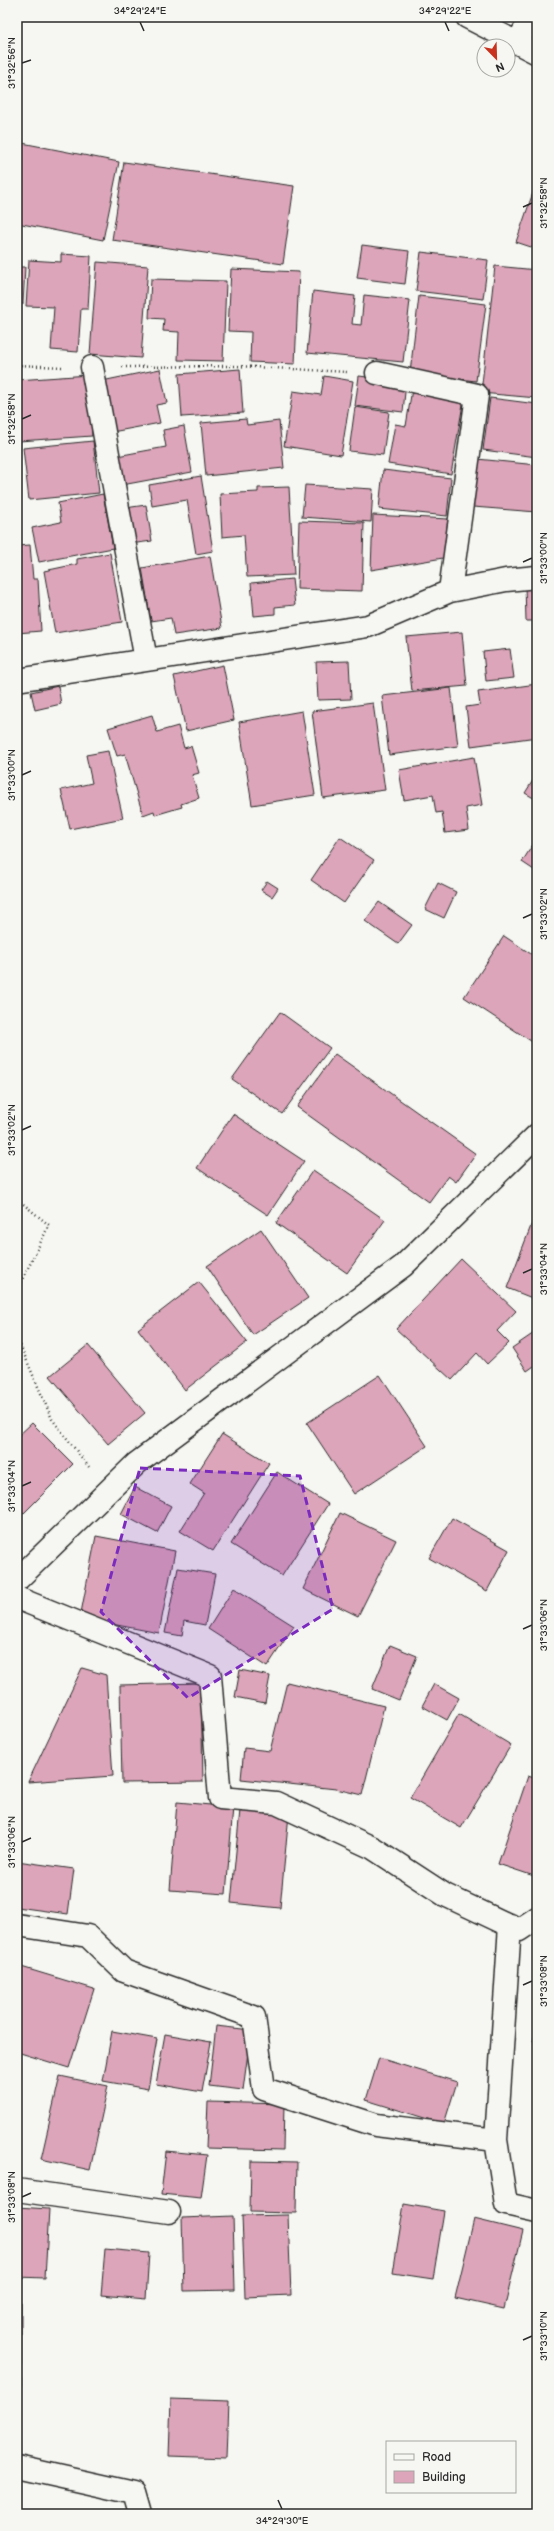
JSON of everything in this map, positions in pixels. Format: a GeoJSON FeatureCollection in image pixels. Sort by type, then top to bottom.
{"type":"FeatureCollection","features":[{"type":"Feature","properties":{"kind":"street"},"geometry":{"type":"LineString","coordinates":[[467,17],[537,53]]}},
{"type":"Feature","properties":{"kind":"street"},"geometry":{"type":"LineString","coordinates":[[517,43],[532,17]]}},
{"type":"Feature","properties":{"kind":"street"},"geometry":{"type":"LineString","coordinates":[[92,367],[146,660]]}},
{"type":"Feature","properties":{"kind":"street"},"geometry":{"type":"LineString","coordinates":[[377,373],[477,395],[450,591]]}},
{"type":"Feature","properties":{"kind":"street"},"geometry":{"type":"LineString","coordinates":[[17,680],[368,626],[450,591],[506,580],[537,577]]}},
{"type":"Feature","properties":{"kind":"street"},"geometry":{"type":"LineString","coordinates":[[17,1580],[137,1463],[402,1266],[537,1135]]}},
{"type":"Feature","properties":{"kind":"street"},"geometry":{"type":"LineString","coordinates":[[17,1598],[210,1676],[220,1798],[276,1803],[373,1848],[445,1895],[519,1930],[537,1918]]}},
{"type":"Feature","properties":{"kind":"street"},"geometry":{"type":"LineString","coordinates":[[17,1925],[88,1936],[124,1972],[254,2017],[264,2089],[376,2125],[496,2140]]}},
{"type":"Feature","properties":{"kind":"street"},"geometry":{"type":"LineString","coordinates":[[510,1925],[496,2140],[506,2204],[537,2211]]}},
{"type":"Feature","properties":{"kind":"street"},"geometry":{"type":"LineString","coordinates":[[17,2190],[169,2212]]}},
{"type":"Feature","properties":{"kind":"street"},"geometry":{"type":"LineString","coordinates":[[17,2467],[134,2493],[140,2514]]}},
{"type":"Feature","properties":{"kind":"path"},"geometry":{"type":"LineString","coordinates":[[17,366],[236,366],[377,373]]}},
{"type":"Feature","properties":{"kind":"path"},"geometry":{"type":"LineString","coordinates":[[17,1199],[48,1225],[17,1291]]}},
{"type":"Feature","properties":{"kind":"path"},"geometry":{"type":"LineString","coordinates":[[17,1338],[52,1419],[108,1492]]}},
{"type":"Feature","properties":{"kind":"highlighted area"},"geometry":{"type":"Polygon","coordinates":[[[140,1468],[300,1476],[333,1609],[188,1698],[101,1612],[140,1468]]]}},
{"type":"Feature","properties":{"kind":"building"},"geometry":{"type":"Polygon","coordinates":[[[17,142],[119,162],[103,240],[17,223],[17,142]]]}},
{"type":"Feature","properties":{"kind":"building"},"geometry":{"type":"Polygon","coordinates":[[[124,162],[294,186],[283,264],[112,240],[124,162]]]}},
{"type":"Feature","properties":{"kind":"building"},"geometry":{"type":"Polygon","coordinates":[[[537,181],[537,249],[516,242],[537,181]]]}},
{"type":"Feature","properties":{"kind":"building"},"geometry":{"type":"Polygon","coordinates":[[[362,245],[409,251],[405,284],[357,278],[362,245]]]}},
{"type":"Feature","properties":{"kind":"building"},"geometry":{"type":"Polygon","coordinates":[[[421,252],[488,260],[483,299],[416,291],[421,252]]]}},
{"type":"Feature","properties":{"kind":"building"},"geometry":{"type":"Polygon","coordinates":[[[61,254],[91,256],[88,309],[81,309],[78,352],[51,350],[54,307],[26,306],[29,260],[61,262],[61,254]]]}},
{"type":"Feature","properties":{"kind":"building"},"geometry":{"type":"Polygon","coordinates":[[[97,262],[148,266],[141,358],[90,354],[97,262]]]}},
{"type":"Feature","properties":{"kind":"building"},"geometry":{"type":"Polygon","coordinates":[[[495,266],[537,270],[537,398],[481,393],[495,266]]]}},
{"type":"Feature","properties":{"kind":"building"},"geometry":{"type":"Polygon","coordinates":[[[17,267],[25,267],[23,304],[18,304],[17,328],[17,267]]]}},
{"type":"Feature","properties":{"kind":"building"},"geometry":{"type":"Polygon","coordinates":[[[231,269],[299,272],[295,364],[250,362],[251,332],[228,331],[231,269]]]}},
{"type":"Feature","properties":{"kind":"building"},"geometry":{"type":"Polygon","coordinates":[[[151,279],[226,281],[223,361],[178,360],[179,332],[163,331],[164,319],[149,318],[151,279]]]}},
{"type":"Feature","properties":{"kind":"building"},"geometry":{"type":"Polygon","coordinates":[[[313,291],[355,296],[352,324],[361,325],[364,295],[410,300],[403,362],[307,353],[313,291]]]}},
{"type":"Feature","properties":{"kind":"building"},"geometry":{"type":"Polygon","coordinates":[[[419,296],[486,304],[476,381],[410,373],[419,296]]]}},
{"type":"Feature","properties":{"kind":"building"},"geometry":{"type":"Polygon","coordinates":[[[160,369],[167,403],[156,405],[160,423],[112,432],[102,381],[160,369]]]}},
{"type":"Feature","properties":{"kind":"building"},"geometry":{"type":"Polygon","coordinates":[[[240,369],[243,413],[182,417],[179,374],[240,369]]]}},
{"type":"Feature","properties":{"kind":"building"},"geometry":{"type":"Polygon","coordinates":[[[89,375],[92,436],[19,441],[17,380],[89,375]]]}},
{"type":"Feature","properties":{"kind":"building"},"geometry":{"type":"Polygon","coordinates":[[[324,376],[353,381],[341,455],[284,446],[293,391],[321,395],[324,376]]]}},
{"type":"Feature","properties":{"kind":"building"},"geometry":{"type":"Polygon","coordinates":[[[359,376],[406,382],[403,412],[355,406],[359,376]]]}},
{"type":"Feature","properties":{"kind":"building"},"geometry":{"type":"Polygon","coordinates":[[[412,389],[464,398],[451,474],[388,464],[395,424],[406,426],[412,389]]]}},
{"type":"Feature","properties":{"kind":"building"},"geometry":{"type":"Polygon","coordinates":[[[490,398],[537,404],[537,457],[483,450],[490,398]]]}},
{"type":"Feature","properties":{"kind":"building"},"geometry":{"type":"Polygon","coordinates":[[[355,407],[389,412],[383,455],[349,451],[355,407]]]}},
{"type":"Feature","properties":{"kind":"building"},"geometry":{"type":"Polygon","coordinates":[[[246,419],[247,425],[279,421],[284,468],[206,476],[201,423],[246,419]]]}},
{"type":"Feature","properties":{"kind":"building"},"geometry":{"type":"Polygon","coordinates":[[[184,426],[192,472],[122,485],[117,456],[166,447],[163,430],[184,426]]]}},
{"type":"Feature","properties":{"kind":"building"},"geometry":{"type":"Polygon","coordinates":[[[93,441],[99,493],[29,500],[23,448],[93,441]]]}},
{"type":"Feature","properties":{"kind":"building"},"geometry":{"type":"Polygon","coordinates":[[[477,459],[537,465],[537,512],[473,507],[477,459]]]}},
{"type":"Feature","properties":{"kind":"building"},"geometry":{"type":"Polygon","coordinates":[[[383,470],[451,478],[447,516],[379,509],[383,470]]]}},
{"type":"Feature","properties":{"kind":"building"},"geometry":{"type":"Polygon","coordinates":[[[201,476],[213,551],[196,554],[187,500],[152,506],[149,485],[201,476]]]}},
{"type":"Feature","properties":{"kind":"building"},"geometry":{"type":"Polygon","coordinates":[[[305,485],[373,489],[371,522],[302,517],[305,485]]]}},
{"type":"Feature","properties":{"kind":"building"},"geometry":{"type":"Polygon","coordinates":[[[289,487],[294,575],[247,577],[244,535],[222,537],[220,494],[258,492],[258,488],[289,487]]]}},
{"type":"Feature","properties":{"kind":"building"},"geometry":{"type":"Polygon","coordinates":[[[103,494],[113,548],[39,562],[32,528],[61,522],[58,503],[103,494]]]}},
{"type":"Feature","properties":{"kind":"building"},"geometry":{"type":"Polygon","coordinates":[[[146,505],[152,541],[130,544],[125,508],[146,505]]]}},
{"type":"Feature","properties":{"kind":"building"},"geometry":{"type":"Polygon","coordinates":[[[373,515],[448,519],[443,558],[371,570],[373,515]]]}},
{"type":"Feature","properties":{"kind":"building"},"geometry":{"type":"Polygon","coordinates":[[[299,521],[364,523],[362,591],[297,589],[299,521]]]}},
{"type":"Feature","properties":{"kind":"building"},"geometry":{"type":"Polygon","coordinates":[[[30,545],[33,579],[38,579],[41,631],[17,633],[17,546],[30,545]]]}},
{"type":"Feature","properties":{"kind":"building"},"geometry":{"type":"Polygon","coordinates":[[[110,553],[122,622],[55,633],[44,571],[77,564],[77,559],[110,553]]]}},
{"type":"Feature","properties":{"kind":"building"},"geometry":{"type":"Polygon","coordinates":[[[210,556],[222,628],[174,635],[171,618],[151,621],[142,568],[210,556]]]}},
{"type":"Feature","properties":{"kind":"building"},"geometry":{"type":"Polygon","coordinates":[[[292,579],[295,605],[275,607],[275,614],[254,616],[251,583],[292,579]]]}},
{"type":"Feature","properties":{"kind":"building"},"geometry":{"type":"Polygon","coordinates":[[[537,584],[537,621],[526,621],[525,585],[537,584]]]}},
{"type":"Feature","properties":{"kind":"building"},"geometry":{"type":"Polygon","coordinates":[[[462,632],[467,686],[412,691],[406,637],[462,632]]]}},
{"type":"Feature","properties":{"kind":"building"},"geometry":{"type":"Polygon","coordinates":[[[510,649],[514,678],[486,681],[483,652],[510,649]]]}},
{"type":"Feature","properties":{"kind":"building"},"geometry":{"type":"Polygon","coordinates":[[[349,661],[351,699],[318,700],[316,662],[349,661]]]}},
{"type":"Feature","properties":{"kind":"building"},"geometry":{"type":"Polygon","coordinates":[[[223,665],[234,720],[186,731],[174,676],[223,665]]]}},
{"type":"Feature","properties":{"kind":"building"},"geometry":{"type":"Polygon","coordinates":[[[537,684],[537,737],[471,746],[466,707],[480,705],[478,692],[537,684]]]}},
{"type":"Feature","properties":{"kind":"building"},"geometry":{"type":"Polygon","coordinates":[[[58,686],[61,704],[35,710],[31,692],[58,686]]]}},
{"type":"Feature","properties":{"kind":"building"},"geometry":{"type":"Polygon","coordinates":[[[451,688],[458,746],[389,755],[382,696],[451,688]]]}},
{"type":"Feature","properties":{"kind":"building"},"geometry":{"type":"Polygon","coordinates":[[[373,703],[385,790],[323,798],[312,711],[373,703]]]}},
{"type":"Feature","properties":{"kind":"building"},"geometry":{"type":"Polygon","coordinates":[[[302,711],[315,795],[252,805],[239,722],[302,711]]]}},
{"type":"Feature","properties":{"kind":"building"},"geometry":{"type":"Polygon","coordinates":[[[152,715],[157,732],[178,726],[184,748],[191,746],[199,773],[192,775],[199,798],[181,804],[182,807],[155,815],[154,811],[143,815],[125,754],[117,756],[108,728],[152,715]]]}},
{"type":"Feature","properties":{"kind":"building"},"geometry":{"type":"Polygon","coordinates":[[[108,751],[123,818],[70,829],[61,790],[92,783],[86,755],[108,751]]]}},
{"type":"Feature","properties":{"kind":"building"},"geometry":{"type":"Polygon","coordinates":[[[474,757],[482,805],[466,808],[469,830],[445,833],[442,812],[436,813],[433,795],[404,800],[399,770],[474,757]]]}},
{"type":"Feature","properties":{"kind":"building"},"geometry":{"type":"Polygon","coordinates":[[[537,774],[537,800],[525,793],[537,774]]]}},
{"type":"Feature","properties":{"kind":"building"},"geometry":{"type":"Polygon","coordinates":[[[340,837],[374,860],[344,903],[311,880],[340,837]]]}},
{"type":"Feature","properties":{"kind":"building"},"geometry":{"type":"Polygon","coordinates":[[[537,838],[537,872],[522,862],[537,838]]]}},
{"type":"Feature","properties":{"kind":"building"},"geometry":{"type":"Polygon","coordinates":[[[267,881],[278,888],[272,897],[261,890],[267,881]]]}},
{"type":"Feature","properties":{"kind":"building"},"geometry":{"type":"Polygon","coordinates":[[[438,883],[456,892],[444,918],[425,909],[438,883]]]}},
{"type":"Feature","properties":{"kind":"building"},"geometry":{"type":"Polygon","coordinates":[[[379,902],[412,925],[398,944],[365,921],[379,902]]]}},
{"type":"Feature","properties":{"kind":"building"},"geometry":{"type":"Polygon","coordinates":[[[504,936],[537,958],[537,1045],[464,997],[504,936]]]}},
{"type":"Feature","properties":{"kind":"building"},"geometry":{"type":"Polygon","coordinates":[[[280,1012],[330,1048],[282,1114],[232,1079],[280,1012]]]}},
{"type":"Feature","properties":{"kind":"building"},"geometry":{"type":"Polygon","coordinates":[[[335,1054],[476,1154],[456,1182],[448,1176],[429,1202],[297,1107],[335,1054]]]}},
{"type":"Feature","properties":{"kind":"building"},"geometry":{"type":"Polygon","coordinates":[[[233,1114],[304,1161],[268,1215],[197,1168],[233,1114]]]}},
{"type":"Feature","properties":{"kind":"building"},"geometry":{"type":"Polygon","coordinates":[[[313,1170],[385,1220],[347,1273],[276,1223],[313,1170]]]}},
{"type":"Feature","properties":{"kind":"building"},"geometry":{"type":"Polygon","coordinates":[[[537,1213],[537,1300],[507,1288],[537,1213]]]}},
{"type":"Feature","properties":{"kind":"building"},"geometry":{"type":"Polygon","coordinates":[[[261,1229],[308,1298],[253,1335],[207,1266],[261,1229]]]}},
{"type":"Feature","properties":{"kind":"building"},"geometry":{"type":"Polygon","coordinates":[[[461,1259],[516,1311],[497,1331],[509,1343],[487,1364],[477,1353],[452,1380],[396,1329],[461,1259]]]}},
{"type":"Feature","properties":{"kind":"building"},"geometry":{"type":"Polygon","coordinates":[[[199,1282],[247,1342],[185,1390],[138,1329],[199,1282]]]}},
{"type":"Feature","properties":{"kind":"building"},"geometry":{"type":"Polygon","coordinates":[[[537,1331],[537,1364],[527,1371],[512,1348],[537,1331]]]}},
{"type":"Feature","properties":{"kind":"building"},"geometry":{"type":"Polygon","coordinates":[[[88,1345],[145,1413],[108,1444],[50,1376],[88,1345]]]}},
{"type":"Feature","properties":{"kind":"building"},"geometry":{"type":"Polygon","coordinates":[[[380,1375],[427,1446],[354,1494],[307,1423],[380,1375]]]}},
{"type":"Feature","properties":{"kind":"building"},"geometry":{"type":"Polygon","coordinates":[[[32,1423],[73,1464],[17,1520],[17,1437],[32,1423]]]}},
{"type":"Feature","properties":{"kind":"building"},"geometry":{"type":"Polygon","coordinates":[[[222,1434],[269,1463],[213,1551],[180,1531],[204,1493],[190,1484],[222,1434]]]}},
{"type":"Feature","properties":{"kind":"building"},"geometry":{"type":"Polygon","coordinates":[[[277,1472],[328,1504],[282,1576],[231,1544],[277,1472]]]}},
{"type":"Feature","properties":{"kind":"building"},"geometry":{"type":"Polygon","coordinates":[[[135,1487],[171,1506],[157,1533],[121,1514],[135,1487]]]}},
{"type":"Feature","properties":{"kind":"building"},"geometry":{"type":"Polygon","coordinates":[[[340,1513],[396,1540],[358,1616],[303,1589],[340,1513]]]}},
{"type":"Feature","properties":{"kind":"building"},"geometry":{"type":"Polygon","coordinates":[[[452,1518],[509,1550],[487,1591],[429,1558],[452,1518]]]}},
{"type":"Feature","properties":{"kind":"building"},"geometry":{"type":"Polygon","coordinates":[[[96,1536],[175,1551],[159,1633],[80,1618],[96,1536]]]}},
{"type":"Feature","properties":{"kind":"building"},"geometry":{"type":"Polygon","coordinates":[[[178,1568],[215,1574],[205,1625],[184,1621],[182,1636],[165,1633],[178,1568]]]}},
{"type":"Feature","properties":{"kind":"building"},"geometry":{"type":"Polygon","coordinates":[[[234,1588],[294,1626],[267,1667],[208,1629],[234,1588]]]}},
{"type":"Feature","properties":{"kind":"building"},"geometry":{"type":"Polygon","coordinates":[[[390,1645],[417,1656],[399,1700],[372,1689],[390,1645]]]}},
{"type":"Feature","properties":{"kind":"building"},"geometry":{"type":"Polygon","coordinates":[[[82,1668],[106,1675],[113,1776],[28,1782],[82,1668]]]}},
{"type":"Feature","properties":{"kind":"building"},"geometry":{"type":"Polygon","coordinates":[[[240,1670],[270,1676],[265,1703],[235,1697],[240,1670]]]}},
{"type":"Feature","properties":{"kind":"building"},"geometry":{"type":"Polygon","coordinates":[[[287,1682],[384,1706],[362,1795],[336,1789],[241,1779],[244,1748],[270,1751],[287,1682]]]}},
{"type":"Feature","properties":{"kind":"building"},"geometry":{"type":"Polygon","coordinates":[[[201,1683],[203,1782],[122,1783],[120,1685],[201,1683]]]}},
{"type":"Feature","properties":{"kind":"building"},"geometry":{"type":"Polygon","coordinates":[[[434,1684],[459,1698],[447,1720],[422,1706],[434,1684]]]}},
{"type":"Feature","properties":{"kind":"building"},"geometry":{"type":"Polygon","coordinates":[[[459,1714],[511,1745],[461,1828],[410,1798],[459,1714]]]}},
{"type":"Feature","properties":{"kind":"building"},"geometry":{"type":"Polygon","coordinates":[[[528,1776],[537,1779],[537,1877],[498,1864],[528,1776]]]}},
{"type":"Feature","properties":{"kind":"building"},"geometry":{"type":"Polygon","coordinates":[[[177,1802],[233,1807],[226,1894],[170,1890],[177,1802]]]}},
{"type":"Feature","properties":{"kind":"building"},"geometry":{"type":"Polygon","coordinates":[[[240,1810],[289,1814],[280,1908],[231,1903],[240,1810]]]}},
{"type":"Feature","properties":{"kind":"building"},"geometry":{"type":"Polygon","coordinates":[[[17,1861],[74,1869],[68,1914],[17,1907],[17,1861]]]}},
{"type":"Feature","properties":{"kind":"building"},"geometry":{"type":"Polygon","coordinates":[[[18,1966],[94,1989],[69,2068],[17,2052],[18,1966]]]}},
{"type":"Feature","properties":{"kind":"building"},"geometry":{"type":"Polygon","coordinates":[[[216,2026],[251,2030],[243,2090],[209,2086],[216,2026]]]}},
{"type":"Feature","properties":{"kind":"building"},"geometry":{"type":"Polygon","coordinates":[[[537,2029],[537,2042],[533,2041],[537,2029]]]}},
{"type":"Feature","properties":{"kind":"building"},"geometry":{"type":"Polygon","coordinates":[[[112,2031],[157,2039],[148,2089],[103,2081],[112,2031]]]}},
{"type":"Feature","properties":{"kind":"building"},"geometry":{"type":"Polygon","coordinates":[[[165,2034],[211,2042],[202,2092],[156,2084],[165,2034]]]}},
{"type":"Feature","properties":{"kind":"building"},"geometry":{"type":"Polygon","coordinates":[[[379,2058],[457,2082],[444,2124],[366,2100],[379,2058]]]}},
{"type":"Feature","properties":{"kind":"building"},"geometry":{"type":"Polygon","coordinates":[[[60,2076],[108,2086],[90,2170],[41,2159],[60,2076]]]}},
{"type":"Feature","properties":{"kind":"building"},"geometry":{"type":"Polygon","coordinates":[[[208,2102],[284,2104],[283,2150],[206,2148],[208,2102]]]}},
{"type":"Feature","properties":{"kind":"building"},"geometry":{"type":"Polygon","coordinates":[[[166,2151],[207,2155],[201,2198],[161,2194],[166,2151]]]}},
{"type":"Feature","properties":{"kind":"building"},"geometry":{"type":"Polygon","coordinates":[[[251,2161],[297,2162],[296,2213],[250,2212],[251,2161]]]}},
{"type":"Feature","properties":{"kind":"building"},"geometry":{"type":"Polygon","coordinates":[[[404,2204],[444,2211],[433,2279],[393,2273],[404,2204]]]}},
{"type":"Feature","properties":{"kind":"building"},"geometry":{"type":"Polygon","coordinates":[[[17,2207],[49,2209],[45,2278],[17,2277],[17,2207]]]}},
{"type":"Feature","properties":{"kind":"building"},"geometry":{"type":"Polygon","coordinates":[[[288,2215],[291,2295],[245,2297],[242,2216],[288,2215]]]}},
{"type":"Feature","properties":{"kind":"building"},"geometry":{"type":"Polygon","coordinates":[[[233,2216],[235,2290],[184,2291],[182,2218],[233,2216]]]}},
{"type":"Feature","properties":{"kind":"building"},"geometry":{"type":"Polygon","coordinates":[[[474,2219],[523,2231],[504,2309],[455,2298],[474,2219]]]}},
{"type":"Feature","properties":{"kind":"building"},"geometry":{"type":"Polygon","coordinates":[[[105,2249],[149,2253],[146,2299],[101,2295],[105,2249]]]}},
{"type":"Feature","properties":{"kind":"building"},"geometry":{"type":"Polygon","coordinates":[[[17,2303],[21,2303],[21,2403],[17,2403],[17,2303]]]}},
{"type":"Feature","properties":{"kind":"building"},"geometry":{"type":"Polygon","coordinates":[[[171,2399],[229,2401],[227,2458],[169,2456],[171,2399]]]}}]}
